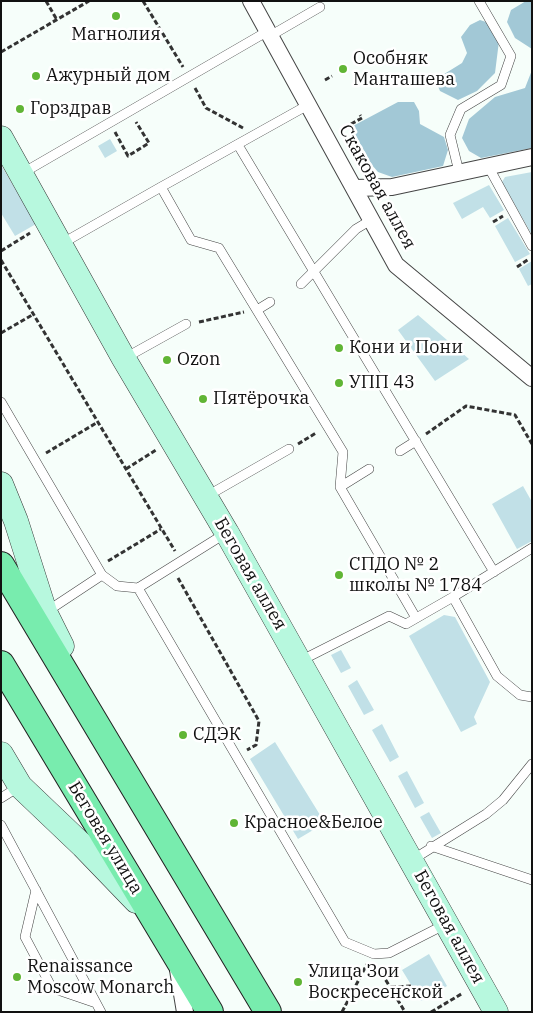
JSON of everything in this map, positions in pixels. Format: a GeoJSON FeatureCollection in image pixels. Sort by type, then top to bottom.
{"type":"FeatureCollection","features":[{"type":"Feature","properties":{"kind":"main road"},"geometry":{"type":"LineString","coordinates":[[1,565],[268,1012]]}},
{"type":"Feature","properties":{"kind":"main road","name":"Беговая улица"},"geometry":{"type":"LineString","coordinates":[[1,664],[210,1012]]}},
{"type":"Feature","properties":{"kind":"street","name":"Скаковая аллея"},"geometry":{"type":"LineString","coordinates":[[251,1],[393,260],[406,274],[532,378]]}},
{"type":"Feature","properties":{"kind":"street","name":"Беговая аллея"},"geometry":{"type":"LineString","coordinates":[[1,138],[124,358],[300,661],[496,1012]]}},
{"type":"Feature","properties":{"kind":"street"},"geometry":{"type":"LineString","coordinates":[[355,188],[392,187],[532,157]]}},
{"type":"Feature","properties":{"kind":"street"},"geometry":{"type":"LineString","coordinates":[[1,484],[16,521],[45,612],[115,758]]}},
{"type":"Feature","properties":{"kind":"street"},"geometry":{"type":"LineString","coordinates":[[1,754],[11,792],[83,846],[154,919]]}},
{"type":"Feature","properties":{"kind":"street"},"geometry":{"type":"LineString","coordinates":[[175,956],[185,1012]]}},
{"type":"Feature","properties":{"kind":"lane"},"geometry":{"type":"LineString","coordinates":[[459,172],[450,135],[461,109],[501,85],[512,56],[479,1]]}},
{"type":"Feature","properties":{"kind":"lane"},"geometry":{"type":"LineString","coordinates":[[21,174],[109,123],[320,7]]}},
{"type":"Feature","properties":{"kind":"lane"},"geometry":{"type":"LineString","coordinates":[[60,244],[308,105]]}},
{"type":"Feature","properties":{"kind":"lane"},"geometry":{"type":"LineString","coordinates":[[238,144],[494,572]]}},
{"type":"Feature","properties":{"kind":"lane"},"geometry":{"type":"LineString","coordinates":[[488,166],[532,246]]}},
{"type":"Feature","properties":{"kind":"lane"},"geometry":{"type":"LineString","coordinates":[[162,188],[191,240],[219,248],[328,426],[343,452],[340,487],[416,618]]}},
{"type":"Feature","properties":{"kind":"lane"},"geometry":{"type":"LineString","coordinates":[[301,284],[356,229],[371,220]]}},
{"type":"Feature","properties":{"kind":"lane"},"geometry":{"type":"LineString","coordinates":[[257,310],[270,302]]}},
{"type":"Feature","properties":{"kind":"lane"},"geometry":{"type":"LineString","coordinates":[[124,358],[186,324]]}},
{"type":"Feature","properties":{"kind":"lane"},"geometry":{"type":"LineString","coordinates":[[1,402],[100,571],[117,586],[138,588],[227,533]]}},
{"type":"Feature","properties":{"kind":"lane"},"geometry":{"type":"LineString","coordinates":[[400,451],[416,441]]}},
{"type":"Feature","properties":{"kind":"lane"},"geometry":{"type":"LineString","coordinates":[[206,497],[289,449]]}},
{"type":"Feature","properties":{"kind":"lane"},"geometry":{"type":"LineString","coordinates":[[340,487],[369,469]]}},
{"type":"Feature","properties":{"kind":"lane"},"geometry":{"type":"LineString","coordinates":[[300,661],[389,616],[406,624],[532,548]]}},
{"type":"Feature","properties":{"kind":"lane"},"geometry":{"type":"LineString","coordinates":[[45,612],[100,571]]}},
{"type":"Feature","properties":{"kind":"lane"},"geometry":{"type":"LineString","coordinates":[[138,588],[346,942],[370,953],[389,953],[447,923]]}},
{"type":"Feature","properties":{"kind":"lane"},"geometry":{"type":"LineString","coordinates":[[453,597],[497,676],[520,695],[532,697]]}},
{"type":"Feature","properties":{"kind":"lane"},"geometry":{"type":"LineString","coordinates":[[412,861],[432,846],[486,814],[503,800],[532,764]]}},
{"type":"Feature","properties":{"kind":"lane"},"geometry":{"type":"LineString","coordinates":[[1,807],[11,792]]}},
{"type":"Feature","properties":{"kind":"lane"},"geometry":{"type":"LineString","coordinates":[[1,825],[101,1012]]}},
{"type":"Feature","properties":{"kind":"lane"},"geometry":{"type":"LineString","coordinates":[[432,846],[532,880]]}},
{"type":"Feature","properties":{"kind":"lane"},"geometry":{"type":"LineString","coordinates":[[36,890],[25,937],[52,988],[96,1003]]}},
{"type":"Feature","properties":{"kind":"path"},"geometry":{"type":"LineString","coordinates":[[46,1],[57,20]]}},
{"type":"Feature","properties":{"kind":"path"},"geometry":{"type":"LineString","coordinates":[[1,52],[89,1]]}},
{"type":"Feature","properties":{"kind":"path"},"geometry":{"type":"LineString","coordinates":[[325,80],[332,76]]}},
{"type":"Feature","properties":{"kind":"path"},"geometry":{"type":"LineString","coordinates":[[351,124],[362,118],[360,115]]}},
{"type":"Feature","properties":{"kind":"path"},"geometry":{"type":"LineString","coordinates":[[109,123],[128,156],[149,143],[136,122],[129,126]]}},
{"type":"Feature","properties":{"kind":"path"},"geometry":{"type":"LineString","coordinates":[[115,133],[122,129]]}},
{"type":"Feature","properties":{"kind":"path"},"geometry":{"type":"LineString","coordinates":[[1,251],[36,230]]}},
{"type":"Feature","properties":{"kind":"path"},"geometry":{"type":"LineString","coordinates":[[517,266],[532,257]]}},
{"type":"Feature","properties":{"kind":"path"},"geometry":{"type":"LineString","coordinates":[[1,260],[181,562],[178,578],[259,721],[256,744]]}},
{"type":"Feature","properties":{"kind":"path"},"geometry":{"type":"LineString","coordinates":[[186,324],[257,310]]}},
{"type":"Feature","properties":{"kind":"path"},"geometry":{"type":"LineString","coordinates":[[1,333],[34,314]]}},
{"type":"Feature","properties":{"kind":"path"},"geometry":{"type":"LineString","coordinates":[[416,441],[466,406],[515,415],[532,444]]}},
{"type":"Feature","properties":{"kind":"path"},"geometry":{"type":"LineString","coordinates":[[34,459],[98,422]]}},
{"type":"Feature","properties":{"kind":"path"},"geometry":{"type":"LineString","coordinates":[[289,449],[328,426]]}},
{"type":"Feature","properties":{"kind":"path"},"geometry":{"type":"LineString","coordinates":[[126,468],[145,457]]}},
{"type":"Feature","properties":{"kind":"path"},"geometry":{"type":"LineString","coordinates":[[100,571],[161,529]]}},
{"type":"Feature","properties":{"kind":"path"},"geometry":{"type":"LineString","coordinates":[[342,1012],[360,979],[370,953]]}},
{"type":"Feature","properties":{"kind":"path"},"geometry":{"type":"LineString","coordinates":[[370,953],[405,1012]]}},
{"type":"Feature","properties":{"kind":"path"},"geometry":{"type":"LineString","coordinates":[[391,988],[412,986]]}},
{"type":"Feature","properties":{"kind":"path"},"geometry":{"type":"LineString","coordinates":[[431,1012],[464,992]]}},
{"type":"Feature","properties":{"kind":"shaded area"},"geometry":{"type":"Polygon","coordinates":[[[526,1],[532,1],[532,49],[515,38],[507,22],[511,10],[526,1]]]}},
{"type":"Feature","properties":{"kind":"shaded area"},"geometry":{"type":"Polygon","coordinates":[[[480,20],[489,23],[499,41],[495,73],[477,91],[458,100],[440,91],[437,84],[441,76],[462,63],[467,53],[461,37],[470,25],[480,20]]]}},
{"type":"Feature","properties":{"kind":"shaded area"},"geometry":{"type":"Polygon","coordinates":[[[532,70],[532,148],[481,158],[469,151],[462,138],[469,119],[495,97],[525,88],[532,70]]]}},
{"type":"Feature","properties":{"kind":"shaded area"},"geometry":{"type":"Polygon","coordinates":[[[398,102],[414,102],[419,111],[420,124],[444,137],[448,150],[443,166],[392,177],[378,172],[372,165],[351,127],[398,102]]]}},
{"type":"Feature","properties":{"kind":"shaded area"},"geometry":{"type":"Polygon","coordinates":[[[110,139],[117,151],[105,158],[98,146],[110,139]]]}},
{"type":"Feature","properties":{"kind":"shaded area"},"geometry":{"type":"Polygon","coordinates":[[[1,165],[36,224],[15,236],[1,213],[1,165]]]}},
{"type":"Feature","properties":{"kind":"shaded area"},"geometry":{"type":"Polygon","coordinates":[[[532,172],[532,235],[502,182],[505,177],[532,172]]]}},
{"type":"Feature","properties":{"kind":"shaded area"},"geometry":{"type":"Polygon","coordinates":[[[489,185],[504,210],[490,218],[483,207],[462,219],[453,203],[489,185]]]}},
{"type":"Feature","properties":{"kind":"shaded area"},"geometry":{"type":"Polygon","coordinates":[[[508,218],[530,254],[515,262],[495,226],[508,218]]]}},
{"type":"Feature","properties":{"kind":"shaded area"},"geometry":{"type":"Polygon","coordinates":[[[532,261],[532,284],[528,286],[519,269],[532,261]]]}},
{"type":"Feature","properties":{"kind":"shaded area"},"geometry":{"type":"Polygon","coordinates":[[[418,315],[469,359],[435,381],[398,330],[418,315]]]}},
{"type":"Feature","properties":{"kind":"shaded area"},"geometry":{"type":"Polygon","coordinates":[[[523,486],[532,502],[532,541],[517,549],[492,504],[523,486]]]}},
{"type":"Feature","properties":{"kind":"shaded area"},"geometry":{"type":"Polygon","coordinates":[[[444,615],[455,617],[490,682],[474,717],[477,724],[461,732],[409,636],[444,615]]]}},
{"type":"Feature","properties":{"kind":"shaded area"},"geometry":{"type":"Polygon","coordinates":[[[341,650],[351,668],[341,673],[331,655],[341,650]]]}},
{"type":"Feature","properties":{"kind":"shaded area"},"geometry":{"type":"Polygon","coordinates":[[[357,680],[374,710],[364,715],[348,686],[357,680]]]}},
{"type":"Feature","properties":{"kind":"shaded area"},"geometry":{"type":"Polygon","coordinates":[[[382,724],[399,757],[390,762],[372,730],[382,724]]]}},
{"type":"Feature","properties":{"kind":"shaded area"},"geometry":{"type":"Polygon","coordinates":[[[275,742],[325,823],[298,839],[250,759],[275,742]]]}},
{"type":"Feature","properties":{"kind":"shaded area"},"geometry":{"type":"Polygon","coordinates":[[[407,771],[424,803],[415,808],[398,776],[407,771]]]}},
{"type":"Feature","properties":{"kind":"shaded area"},"geometry":{"type":"Polygon","coordinates":[[[429,812],[441,833],[432,838],[420,817],[429,812]]]}},
{"type":"Feature","properties":{"kind":"shaded area"},"geometry":{"type":"Polygon","coordinates":[[[429,954],[447,986],[421,1001],[402,970],[429,954]]]}},
{"type":"Feature","properties":{"kind":"place","name":"Магнолия"},"geometry":{"type":"Point","coordinates":[116,16]}},
{"type":"Feature","properties":{"kind":"place","name":"Особняк Манташева"},"geometry":{"type":"Point","coordinates":[343,69]}},
{"type":"Feature","properties":{"kind":"place","name":"Ажурный дом"},"geometry":{"type":"Point","coordinates":[36,76]}},
{"type":"Feature","properties":{"kind":"place","name":"Горздрав"},"geometry":{"type":"Point","coordinates":[20,109]}},
{"type":"Feature","properties":{"kind":"place","name":"Кони и Пони"},"geometry":{"type":"Point","coordinates":[339,348]}},
{"type":"Feature","properties":{"kind":"place","name":"Ozon"},"geometry":{"type":"Point","coordinates":[167,360]}},
{"type":"Feature","properties":{"kind":"place","name":"УПП 43"},"geometry":{"type":"Point","coordinates":[339,383]}},
{"type":"Feature","properties":{"kind":"place","name":"Пятёрочка"},"geometry":{"type":"Point","coordinates":[203,399]}},
{"type":"Feature","properties":{"kind":"place","name":"СПДО № 2 школы № 1784"},"geometry":{"type":"Point","coordinates":[339,575]}},
{"type":"Feature","properties":{"kind":"place","name":"СДЭК"},"geometry":{"type":"Point","coordinates":[183,735]}},
{"type":"Feature","properties":{"kind":"place","name":"Красное&Белое"},"geometry":{"type":"Point","coordinates":[234,823]}},
{"type":"Feature","properties":{"kind":"place","name":"Renaissance Moscow Monarch"},"geometry":{"type":"Point","coordinates":[17,977]}},
{"type":"Feature","properties":{"kind":"place","name":"Улица Зои Воскресенской"},"geometry":{"type":"Point","coordinates":[298,982]}}]}
